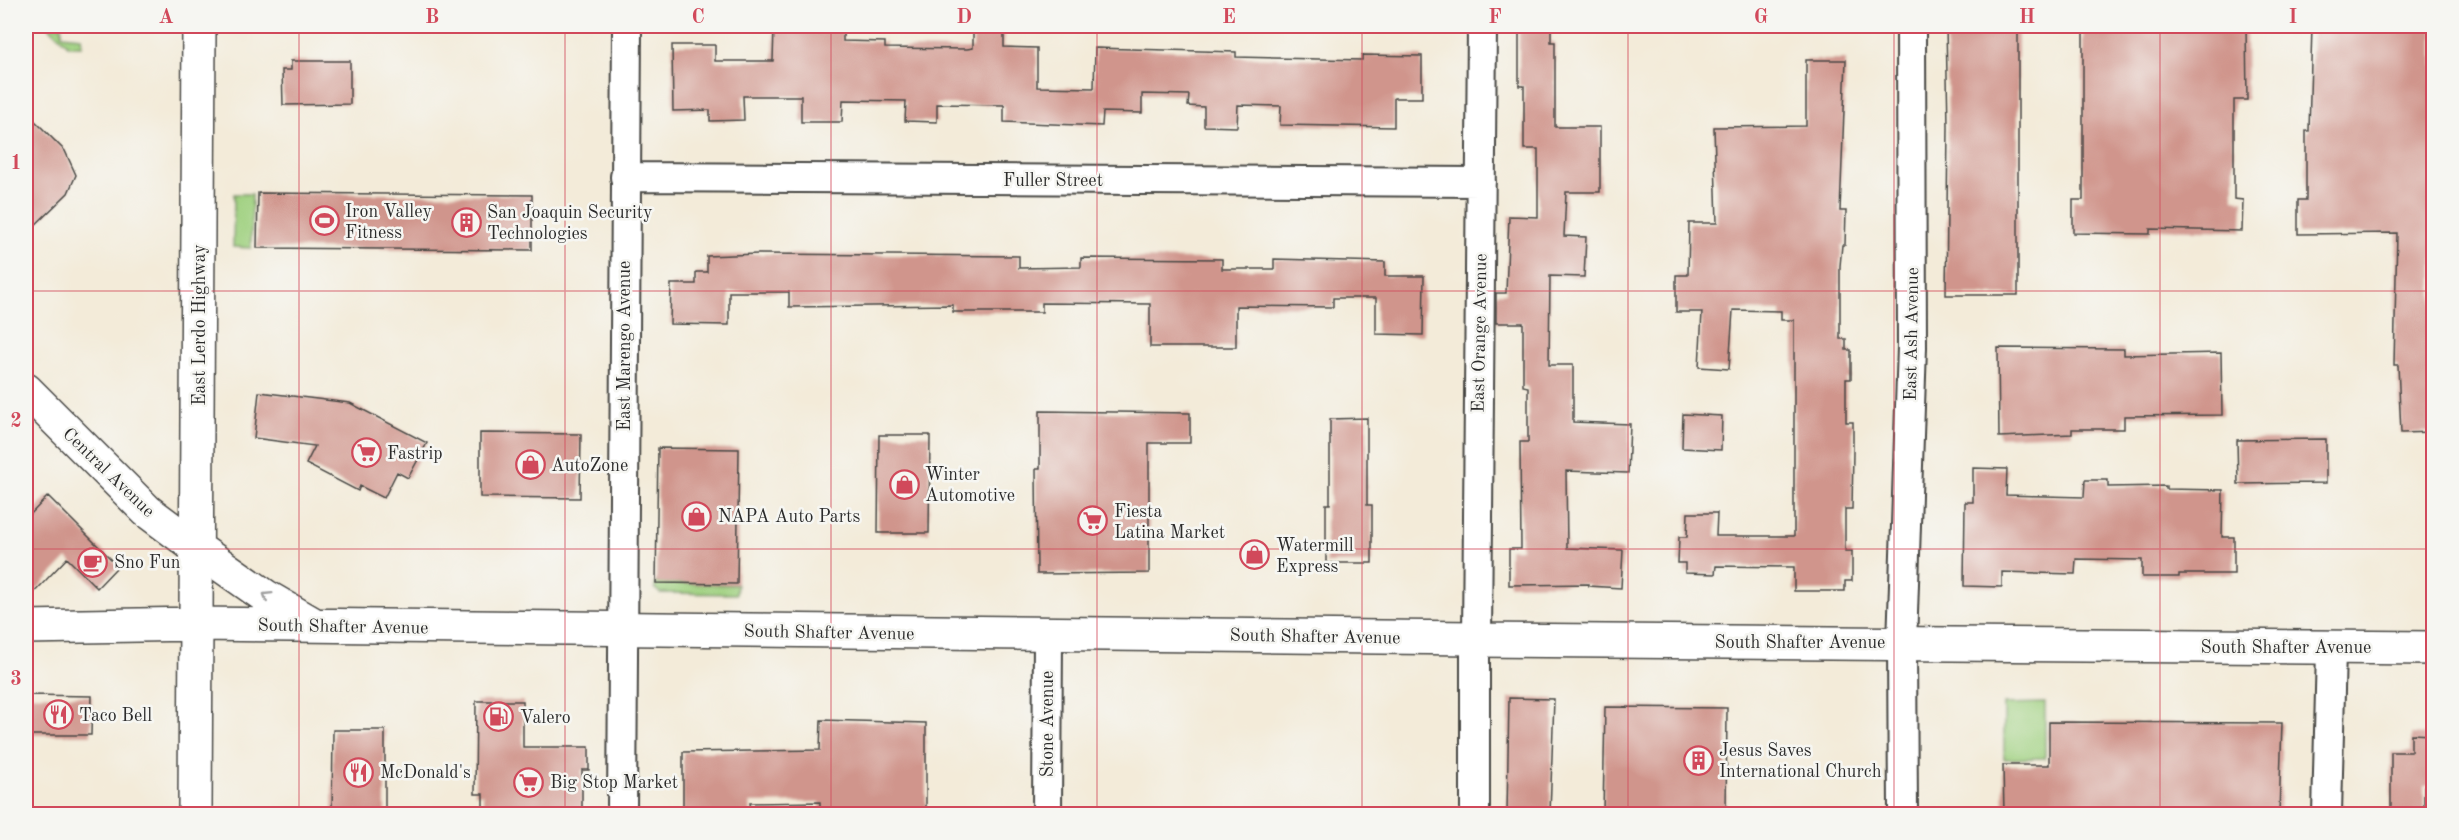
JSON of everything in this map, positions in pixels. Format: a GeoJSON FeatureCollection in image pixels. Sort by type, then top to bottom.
{"type":"FeatureCollection","features":[{"type":"Feature","properties":{"kind":"main road","name":"East Lerdo Highway"},"geometry":{"type":"LineString","coordinates":[[195,814],[199,26]]}},
{"type":"Feature","properties":{"kind":"main road","name":"Central Avenue"},"geometry":{"type":"LineString","coordinates":[[26,390],[147,512],[265,596],[317,626]]}},
{"type":"Feature","properties":{"kind":"main road","name":"South Shafter Avenue"},"geometry":{"type":"LineString","coordinates":[[26,627],[196,624],[2331,649],[2433,648]]}},
{"type":"Feature","properties":{"kind":"street","name":"East Marengo Avenue"},"geometry":{"type":"LineString","coordinates":[[622,814],[627,26]]}},
{"type":"Feature","properties":{"kind":"street","name":"East Orange Avenue"},"geometry":{"type":"LineString","coordinates":[[1475,814],[1482,26]]}},
{"type":"Feature","properties":{"kind":"street","name":"East Ash Avenue"},"geometry":{"type":"LineString","coordinates":[[1903,814],[1902,643],[1912,347],[1911,26]]}},
{"type":"Feature","properties":{"kind":"street","name":"Fuller Street"},"geometry":{"type":"LineString","coordinates":[[625,177],[1481,182]]}},
{"type":"Feature","properties":{"kind":"street","name":"Stone Avenue"},"geometry":{"type":"LineString","coordinates":[[1047,814],[1048,634]]}},
{"type":"Feature","properties":{"kind":"street"},"geometry":{"type":"LineString","coordinates":[[2327,814],[2331,649]]}},
{"type":"Feature","properties":{"kind":"green space"},"geometry":{"type":"Polygon","coordinates":[[[48,26],[62,26],[62,35],[81,37],[82,46],[69,46],[48,26]]]}},
{"type":"Feature","properties":{"kind":"green space"},"geometry":{"type":"Polygon","coordinates":[[[234,194],[252,194],[251,248],[233,247],[234,194]]]}},
{"type":"Feature","properties":{"kind":"green space"},"geometry":{"type":"Polygon","coordinates":[[[655,583],[737,585],[736,594],[660,593],[655,589],[655,583]]]}},
{"type":"Feature","properties":{"kind":"green space"},"geometry":{"type":"Polygon","coordinates":[[[2045,703],[2045,758],[2004,759],[2004,704],[2045,703]]]}},
{"type":"Feature","properties":{"kind":"building"},"geometry":{"type":"Polygon","coordinates":[[[973,26],[1004,26],[1004,47],[1037,48],[1037,87],[1094,88],[1095,48],[1236,52],[1236,57],[1362,60],[1362,55],[1422,56],[1422,98],[1394,98],[1394,127],[1280,125],[1281,106],[1238,105],[1237,127],[1204,126],[1204,107],[1188,106],[1189,95],[1142,94],[1142,113],[1103,112],[1102,126],[1004,122],[1004,105],[937,104],[937,122],[905,121],[906,101],[843,100],[842,122],[801,122],[801,96],[743,96],[744,120],[710,121],[710,110],[673,111],[672,45],[715,45],[715,61],[773,61],[774,28],[843,29],[843,41],[885,42],[885,48],[967,49],[973,48],[973,26]]]}},
{"type":"Feature","properties":{"kind":"building"},"geometry":{"type":"Polygon","coordinates":[[[1519,26],[1551,26],[1551,42],[1555,42],[1555,127],[1600,127],[1600,192],[1566,192],[1564,236],[1586,237],[1584,277],[1550,276],[1549,365],[1573,365],[1573,422],[1630,424],[1628,473],[1566,471],[1567,548],[1623,550],[1621,588],[1588,586],[1588,584],[1509,585],[1509,549],[1521,549],[1520,442],[1528,442],[1528,387],[1523,386],[1523,323],[1496,323],[1496,293],[1506,293],[1509,216],[1538,217],[1538,149],[1524,149],[1524,86],[1519,86],[1519,26]]]}},
{"type":"Feature","properties":{"kind":"building"},"geometry":{"type":"Polygon","coordinates":[[[1946,26],[2018,26],[2018,295],[1946,295],[1948,126],[1946,26]]]}},
{"type":"Feature","properties":{"kind":"building"},"geometry":{"type":"Polygon","coordinates":[[[2083,26],[2246,26],[2247,100],[2234,100],[2234,199],[2243,200],[2242,231],[2150,229],[2150,234],[2073,233],[2073,200],[2083,200],[2083,26]]]}},
{"type":"Feature","properties":{"kind":"building"},"geometry":{"type":"Polygon","coordinates":[[[2312,26],[2433,26],[2433,432],[2401,433],[2398,365],[2394,365],[2397,233],[2298,234],[2298,200],[2306,200],[2306,131],[2309,131],[2312,26]]]}},
{"type":"Feature","properties":{"kind":"building"},"geometry":{"type":"Polygon","coordinates":[[[1806,60],[1846,60],[1840,211],[1846,211],[1845,245],[1842,245],[1840,266],[1840,339],[1846,339],[1846,350],[1851,350],[1851,379],[1846,379],[1846,422],[1853,422],[1853,451],[1852,509],[1845,509],[1845,551],[1852,551],[1852,581],[1845,581],[1845,591],[1794,591],[1794,567],[1716,566],[1715,574],[1685,573],[1685,563],[1678,563],[1679,537],[1687,537],[1688,513],[1717,513],[1716,536],[1794,536],[1794,320],[1781,320],[1781,311],[1733,310],[1729,369],[1699,367],[1702,312],[1676,312],[1676,275],[1688,275],[1689,223],[1717,223],[1714,127],[1806,126],[1806,60]]]}},
{"type":"Feature","properties":{"kind":"building"},"geometry":{"type":"Polygon","coordinates":[[[291,61],[350,61],[350,104],[283,105],[282,70],[291,70],[291,61]]]}},
{"type":"Feature","properties":{"kind":"building"},"geometry":{"type":"Polygon","coordinates":[[[26,112],[65,151],[76,175],[68,193],[26,234],[26,112]]]}},
{"type":"Feature","properties":{"kind":"building"},"geometry":{"type":"Polygon","coordinates":[[[258,193],[532,195],[532,250],[257,248],[258,193]]]}},
{"type":"Feature","properties":{"kind":"building"},"geometry":{"type":"Polygon","coordinates":[[[758,254],[1019,256],[1019,268],[1081,267],[1081,258],[1222,259],[1222,269],[1274,269],[1274,259],[1385,262],[1385,276],[1424,276],[1423,335],[1376,334],[1376,298],[1333,298],[1333,307],[1236,306],[1236,347],[1150,347],[1150,304],[1042,303],[1042,312],[953,312],[953,305],[789,307],[789,292],[729,292],[729,325],[670,324],[671,284],[696,284],[696,272],[707,272],[707,256],[758,254]]]}},
{"type":"Feature","properties":{"kind":"building"},"geometry":{"type":"Polygon","coordinates":[[[1998,348],[2124,349],[2124,355],[2221,353],[2222,415],[2124,416],[2124,429],[2072,429],[2072,434],[1999,437],[1998,348]]]}},
{"type":"Feature","properties":{"kind":"building","name":"Fastrip"},"geometry":{"type":"Polygon","coordinates":[[[259,392],[350,403],[427,443],[408,478],[397,472],[384,498],[360,486],[358,491],[306,464],[315,446],[254,438],[259,392]]]}},
{"type":"Feature","properties":{"kind":"building","name":"Fiesta Latina Market"},"geometry":{"type":"Polygon","coordinates":[[[1040,411],[1190,413],[1190,443],[1149,443],[1149,573],[1037,574],[1036,469],[1040,469],[1040,411]]]}},
{"type":"Feature","properties":{"kind":"building"},"geometry":{"type":"Polygon","coordinates":[[[1683,414],[1722,416],[1721,450],[1682,448],[1683,414]]]}},
{"type":"Feature","properties":{"kind":"building"},"geometry":{"type":"Polygon","coordinates":[[[1367,418],[1367,505],[1372,505],[1372,563],[1326,563],[1326,504],[1330,504],[1330,419],[1367,418]]]}},
{"type":"Feature","properties":{"kind":"building","name":"AutoZone"},"geometry":{"type":"Polygon","coordinates":[[[480,433],[581,434],[580,498],[480,497],[480,433]]]}},
{"type":"Feature","properties":{"kind":"building","name":"Winter Automotive"},"geometry":{"type":"Polygon","coordinates":[[[879,435],[930,435],[929,533],[878,533],[879,435]]]}},
{"type":"Feature","properties":{"kind":"building"},"geometry":{"type":"Polygon","coordinates":[[[2326,439],[2326,483],[2238,484],[2237,440],[2326,439]]]}},
{"type":"Feature","properties":{"kind":"building","name":"NAPA Auto Parts"},"geometry":{"type":"Polygon","coordinates":[[[658,448],[739,449],[737,584],[656,583],[658,448]]]}},
{"type":"Feature","properties":{"kind":"building"},"geometry":{"type":"Polygon","coordinates":[[[1973,468],[2007,469],[2006,495],[2084,497],[2085,480],[2108,480],[2108,487],[2166,486],[2166,489],[2223,490],[2222,537],[2234,537],[2234,574],[2142,577],[2142,560],[2076,559],[2075,574],[2002,572],[2002,587],[1964,586],[1965,502],[1973,502],[1973,468]]]}},
{"type":"Feature","properties":{"kind":"building"},"geometry":{"type":"Polygon","coordinates":[[[48,496],[118,566],[97,588],[67,558],[26,601],[26,519],[48,496]]]}},
{"type":"Feature","properties":{"kind":"building","name":"Taco Bell"},"geometry":{"type":"Polygon","coordinates":[[[26,695],[92,696],[91,735],[26,735],[26,695]]]}},
{"type":"Feature","properties":{"kind":"building"},"geometry":{"type":"Polygon","coordinates":[[[1509,698],[1554,699],[1550,814],[1507,814],[1509,698]]]}},
{"type":"Feature","properties":{"kind":"building","name":"Big Stop Market"},"geometry":{"type":"Polygon","coordinates":[[[476,701],[523,701],[523,747],[589,747],[589,770],[582,770],[582,814],[483,814],[483,794],[475,794],[476,701]]]}},
{"type":"Feature","properties":{"kind":"building"},"geometry":{"type":"Polygon","coordinates":[[[1605,707],[1727,708],[1726,814],[1603,814],[1605,707]]]}},
{"type":"Feature","properties":{"kind":"building"},"geometry":{"type":"Polygon","coordinates":[[[821,720],[926,723],[926,814],[820,814],[820,802],[750,803],[751,814],[683,814],[683,752],[820,750],[821,720]]]}},
{"type":"Feature","properties":{"kind":"building"},"geometry":{"type":"Polygon","coordinates":[[[2049,722],[2282,723],[2279,814],[2004,814],[2003,765],[2049,765],[2049,722]]]}},
{"type":"Feature","properties":{"kind":"building","name":"McDonald's"},"geometry":{"type":"Polygon","coordinates":[[[333,730],[385,730],[385,814],[332,814],[333,730]]]}},
{"type":"Feature","properties":{"kind":"building"},"geometry":{"type":"Polygon","coordinates":[[[2411,734],[2433,735],[2433,772],[2429,772],[2429,786],[2424,786],[2424,814],[2391,814],[2391,752],[2411,752],[2411,734]]]}},
{"type":"Feature","properties":{"kind":"place","name":"Iron Valley Fitness"},"geometry":{"type":"Point","coordinates":[324,221]}},
{"type":"Feature","properties":{"kind":"place","name":"San Joaquin Security Technologies"},"geometry":{"type":"Point","coordinates":[466,222]}},
{"type":"Feature","properties":{"kind":"place","name":"Fastrip"},"geometry":{"type":"Point","coordinates":[366,453]}},
{"type":"Feature","properties":{"kind":"place","name":"AutoZone"},"geometry":{"type":"Point","coordinates":[530,465]}},
{"type":"Feature","properties":{"kind":"place","name":"Winter Automotive"},"geometry":{"type":"Point","coordinates":[904,484]}},
{"type":"Feature","properties":{"kind":"place","name":"NAPA Auto Parts"},"geometry":{"type":"Point","coordinates":[697,516]}},
{"type":"Feature","properties":{"kind":"place","name":"Fiesta Latina Market"},"geometry":{"type":"Point","coordinates":[1093,521]}},
{"type":"Feature","properties":{"kind":"place","name":"Watermill Express"},"geometry":{"type":"Point","coordinates":[1255,555]}},
{"type":"Feature","properties":{"kind":"place","name":"Sno Fun"},"geometry":{"type":"Point","coordinates":[93,562]}},
{"type":"Feature","properties":{"kind":"place","name":"Taco Bell"},"geometry":{"type":"Point","coordinates":[58,715]}},
{"type":"Feature","properties":{"kind":"place","name":"Valero"},"geometry":{"type":"Point","coordinates":[499,717]}},
{"type":"Feature","properties":{"kind":"place","name":"Jesus Saves International Church"},"geometry":{"type":"Point","coordinates":[1698,760]}},
{"type":"Feature","properties":{"kind":"place","name":"McDonald's"},"geometry":{"type":"Point","coordinates":[359,772]}},
{"type":"Feature","properties":{"kind":"place","name":"Big Stop Market"},"geometry":{"type":"Point","coordinates":[529,782]}}]}
